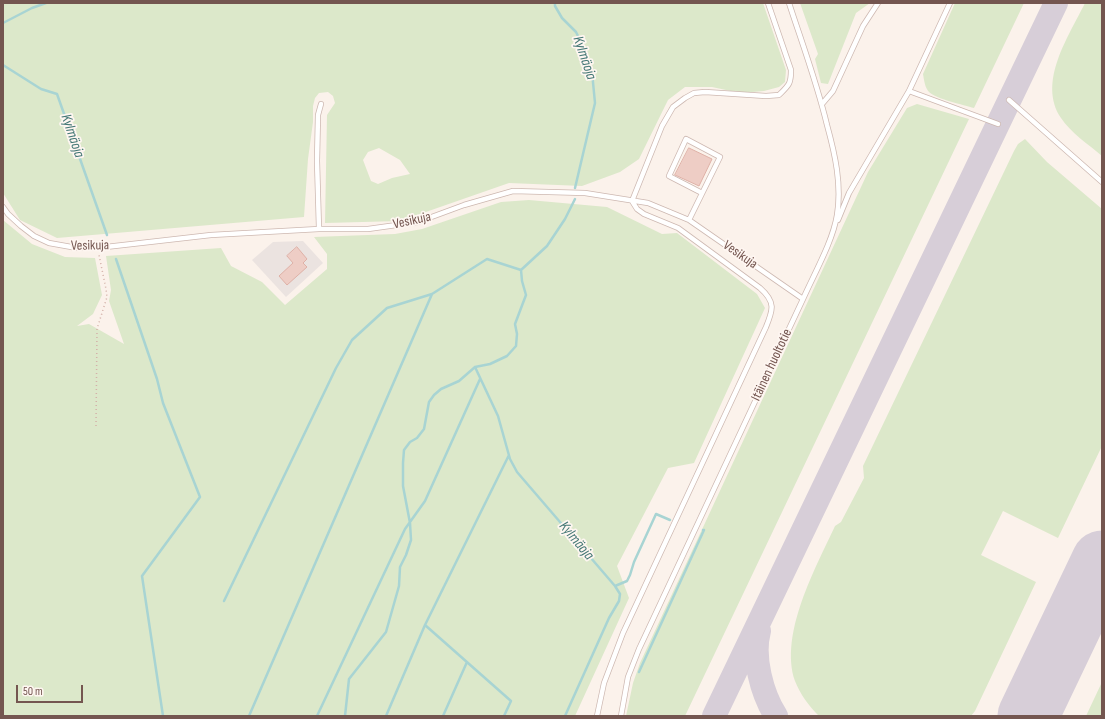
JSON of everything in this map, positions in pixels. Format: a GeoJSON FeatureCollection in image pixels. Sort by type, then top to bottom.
{"type":"FeatureCollection","features":[{"type":"Feature","properties":{"kind":"lane"},"geometry":{"type":"LineString","coordinates":[[596,716],[604,683],[623,633],[772,313],[771,302],[768,295],[760,288],[678,228],[644,214],[637,209],[632,201],[662,126],[673,107],[694,93],[705,92],[766,96],[779,95],[791,81],[791,70],[768,3]]}},
{"type":"Feature","properties":{"kind":"lane","name":"Itäinen huoltotie"},"geometry":{"type":"LineString","coordinates":[[621,716],[628,676],[639,649],[803,299],[829,242],[837,215],[838,192],[836,167],[831,138],[822,104],[789,3]]}},
{"type":"Feature","properties":{"kind":"lane"},"geometry":{"type":"LineString","coordinates":[[822,104],[833,91],[863,26],[878,3]]}},
{"type":"Feature","properties":{"kind":"lane"},"geometry":{"type":"LineString","coordinates":[[829,242],[849,193],[908,91],[950,3]]}},
{"type":"Feature","properties":{"kind":"lane"},"geometry":{"type":"LineString","coordinates":[[908,91],[998,124]]}},
{"type":"Feature","properties":{"kind":"lane"},"geometry":{"type":"LineString","coordinates":[[1009,100],[1102,182]]}},
{"type":"Feature","properties":{"kind":"lane"},"geometry":{"type":"LineString","coordinates":[[320,229],[317,161],[318,115],[321,104]]}},
{"type":"Feature","properties":{"kind":"lane"},"geometry":{"type":"LineString","coordinates":[[689,220],[720,157],[686,139],[669,176],[702,193]]}},
{"type":"Feature","properties":{"kind":"lane","name":"Vesikuja"},"geometry":{"type":"LineString","coordinates":[[3,207],[21,226],[34,236],[49,243],[77,248],[97,248],[211,235],[320,229],[368,229],[418,222],[464,205],[513,191],[585,193],[648,203],[689,220],[803,299]]}},
{"type":"Feature","properties":{"kind":"path"},"geometry":{"type":"LineString","coordinates":[[96,426],[97,329],[106,297],[105,283],[97,248]]}},
{"type":"Feature","properties":{"kind":"shaded area"},"geometry":{"type":"Polygon","coordinates":[[[303,241],[323,263],[286,297],[252,260],[273,242],[303,241]]]}},
{"type":"Feature","properties":{"kind":"green space"},"geometry":{"type":"Polygon","coordinates":[[[3,3],[763,3],[786,70],[785,82],[779,87],[764,91],[740,93],[712,87],[685,87],[668,100],[639,159],[620,172],[582,186],[509,183],[400,221],[325,223],[327,115],[335,103],[333,96],[328,92],[319,93],[315,98],[313,106],[313,122],[308,159],[304,217],[57,238],[20,220],[3,193],[3,3]],[[379,148],[368,152],[363,160],[371,181],[378,184],[392,178],[410,174],[400,160],[379,148]]]}},
{"type":"Feature","properties":{"kind":"green space"},"geometry":{"type":"Polygon","coordinates":[[[800,3],[870,3],[856,13],[828,84],[821,83],[815,59],[818,54],[800,3]]]}},
{"type":"Feature","properties":{"kind":"green space"},"geometry":{"type":"Polygon","coordinates":[[[955,3],[1024,3],[974,108],[933,95],[929,92],[925,84],[923,74],[955,3]]]}},
{"type":"Feature","properties":{"kind":"green space"},"geometry":{"type":"Polygon","coordinates":[[[1085,3],[1102,3],[1102,156],[1075,133],[1061,118],[1054,104],[1052,89],[1058,59],[1085,3]]]}},
{"type":"Feature","properties":{"kind":"green space"},"geometry":{"type":"Polygon","coordinates":[[[917,104],[969,119],[685,716],[626,716],[633,683],[640,663],[868,172],[907,108],[917,104]]]}},
{"type":"Feature","properties":{"kind":"green space"},"geometry":{"type":"Polygon","coordinates":[[[1025,139],[1047,162],[1102,209],[1102,446],[1058,538],[1003,511],[981,555],[1036,582],[975,711],[971,716],[819,716],[799,691],[791,663],[792,643],[802,601],[818,561],[835,526],[841,522],[864,478],[863,466],[1014,151],[1018,144],[1025,139]]]}},
{"type":"Feature","properties":{"kind":"green space"},"geometry":{"type":"Polygon","coordinates":[[[529,200],[607,207],[662,234],[677,233],[757,294],[765,308],[694,463],[668,468],[617,566],[629,598],[575,716],[3,716],[3,220],[32,244],[65,257],[95,258],[102,295],[93,314],[77,326],[89,324],[124,344],[109,301],[111,290],[106,256],[221,248],[231,266],[262,282],[285,305],[327,269],[327,254],[314,237],[395,234],[422,229],[501,202],[529,200]]]}},
{"type":"Feature","properties":{"kind":"green space"},"geometry":{"type":"Polygon","coordinates":[[[1102,682],[1102,716],[1086,716],[1102,682]]]}},
{"type":"Feature","properties":{"kind":"building"},"geometry":{"type":"Polygon","coordinates":[[[689,148],[712,159],[699,186],[675,175],[689,148]]]}},
{"type":"Feature","properties":{"kind":"building"},"geometry":{"type":"Polygon","coordinates":[[[297,247],[307,259],[303,263],[307,267],[287,285],[279,276],[293,263],[287,256],[297,247]]]}},
{"type":"Feature","properties":{"kind":"waterway","name":"Kylmäoja"},"geometry":{"type":"LineString","coordinates":[[3,23],[32,8],[46,3]]}},
{"type":"Feature","properties":{"kind":"waterway","name":"Kylmäoja"},"geometry":{"type":"LineString","coordinates":[[555,3],[555,6],[562,18],[576,32],[592,72],[595,103],[575,188]]}},
{"type":"Feature","properties":{"kind":"waterway","name":"Kylmäoja"},"geometry":{"type":"LineString","coordinates":[[3,65],[41,89],[57,94],[107,235]]}},
{"type":"Feature","properties":{"kind":"waterway","name":"Kylmäoja"},"geometry":{"type":"LineString","coordinates":[[345,716],[349,679],[386,632],[399,586],[400,567],[411,540],[410,523],[403,486],[404,450],[424,429],[429,402],[434,395],[441,389],[459,381],[475,367],[490,364],[507,356],[516,346],[517,334],[515,324],[526,295],[521,270],[547,246],[565,219],[575,199]]}},
{"type":"Feature","properties":{"kind":"waterway"},"geometry":{"type":"LineString","coordinates":[[116,259],[157,379],[163,403],[200,497],[142,576],[163,716]]}},
{"type":"Feature","properties":{"kind":"waterway"},"geometry":{"type":"LineString","coordinates":[[249,716],[432,294],[487,259],[521,270]]}},
{"type":"Feature","properties":{"kind":"waterway"},"geometry":{"type":"LineString","coordinates":[[224,601],[336,368],[352,340],[387,308],[432,294]]}},
{"type":"Feature","properties":{"kind":"waterway","name":"Kylmäoja"},"geometry":{"type":"LineString","coordinates":[[475,367],[498,416],[510,459],[517,472],[615,586],[620,594],[619,601],[609,618],[565,716]]}},
{"type":"Feature","properties":{"kind":"waterway"},"geometry":{"type":"LineString","coordinates":[[317,716],[405,529],[425,501],[480,379]]}},
{"type":"Feature","properties":{"kind":"waterway"},"geometry":{"type":"LineString","coordinates":[[504,716],[511,701],[425,625],[509,455]]}},
{"type":"Feature","properties":{"kind":"waterway"},"geometry":{"type":"LineString","coordinates":[[615,586],[627,581],[656,514],[670,520]]}},
{"type":"Feature","properties":{"kind":"waterway"},"geometry":{"type":"LineString","coordinates":[[639,672],[703,530]]}},
{"type":"Feature","properties":{"kind":"waterway"},"geometry":{"type":"LineString","coordinates":[[386,716],[425,625]]}},
{"type":"Feature","properties":{"kind":"waterway"},"geometry":{"type":"LineString","coordinates":[[443,716],[467,662]]}},
{"type":"Feature","properties":{"kind":"taxiway"},"geometry":{"type":"LineString","coordinates":[[714,716],[1056,3]]}},
{"type":"Feature","properties":{"kind":"taxiway"},"geometry":{"type":"LineString","coordinates":[[759,631],[757,652],[760,675],[766,697],[776,716]]}},
{"type":"Feature","properties":{"kind":"taxiway"},"geometry":{"type":"LineString","coordinates":[[1026,716],[1033,706]]}},
{"type":"Feature","properties":{"kind":"runway"},"geometry":{"type":"LineString","coordinates":[[1028,716],[1102,561]]}}]}
